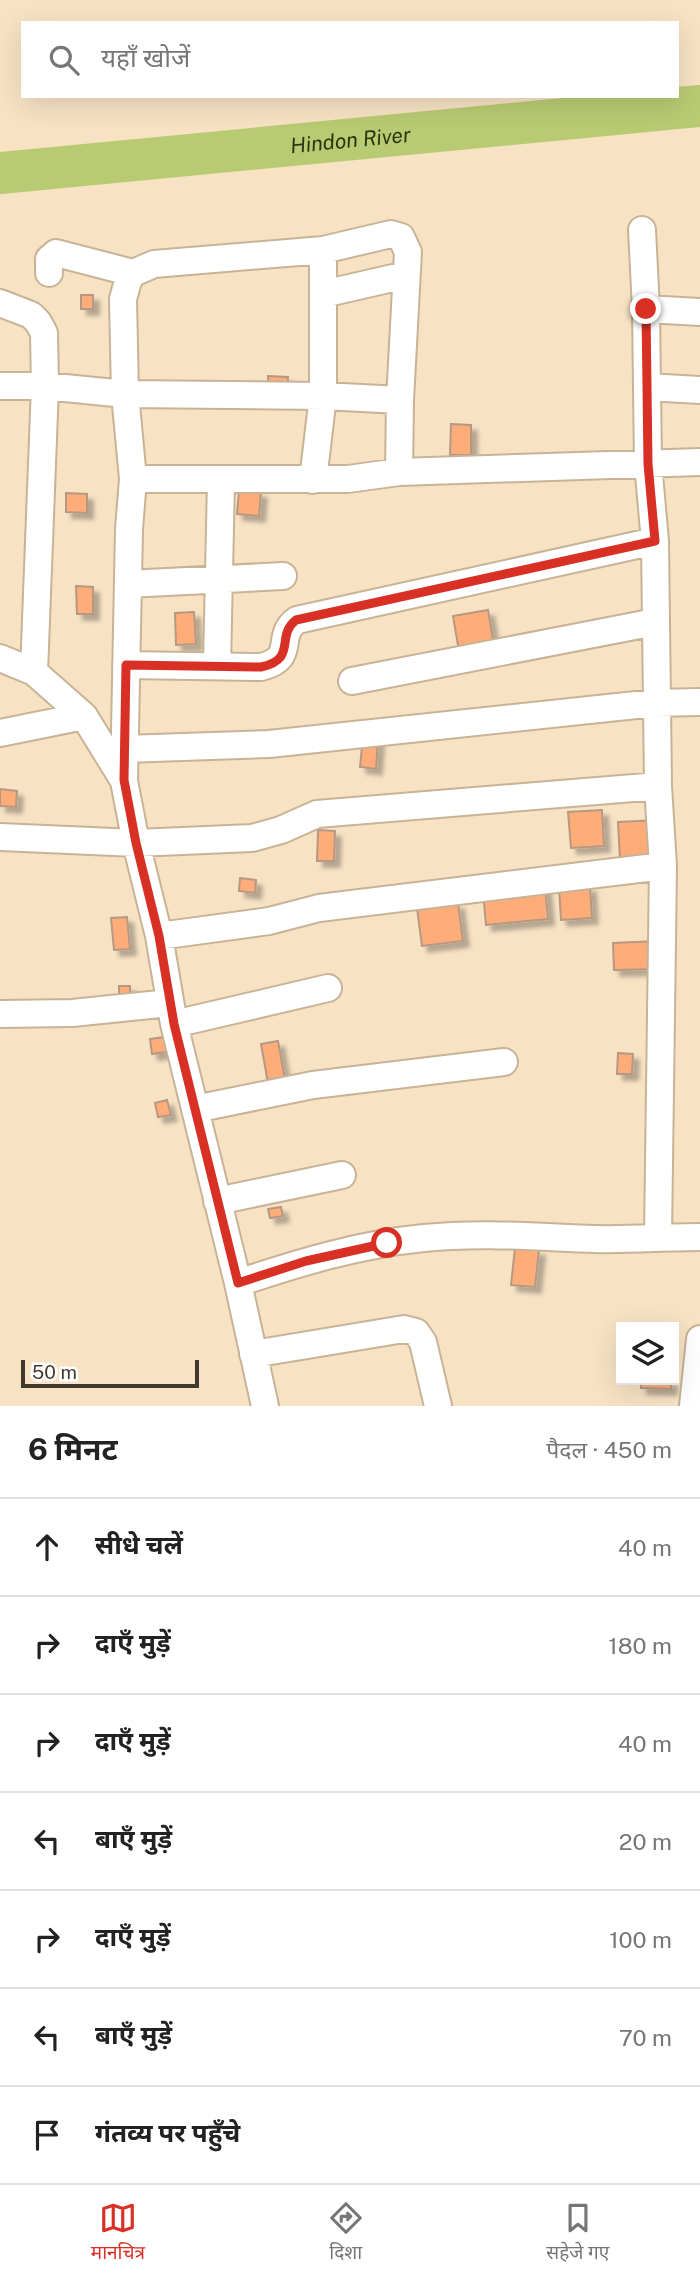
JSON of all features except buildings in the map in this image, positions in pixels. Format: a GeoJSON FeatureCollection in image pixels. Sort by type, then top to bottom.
{"type":"FeatureCollection","features":[{"type":"Feature","properties":{"kind":"street"},"geometry":{"type":"LineString","coordinates":[[642,230],[648,464],[655,541],[655,703],[663,866],[658,1237]]}},
{"type":"Feature","properties":{"kind":"street"},"geometry":{"type":"LineString","coordinates":[[265,1406],[172,1013],[159,936],[124,780],[129,529],[133,479],[125,394],[123,299],[133,273],[154,264],[323,250],[391,234],[401,237],[408,252],[399,472]]}},
{"type":"Feature","properties":{"kind":"street"},"geometry":{"type":"LineString","coordinates":[[313,480],[323,397],[323,250]]}},
{"type":"Feature","properties":{"kind":"street"},"geometry":{"type":"LineString","coordinates":[[49,273],[49,259],[56,253],[133,273]]}},
{"type":"Feature","properties":{"kind":"street"},"geometry":{"type":"LineString","coordinates":[[323,294],[406,275]]}},
{"type":"Feature","properties":{"kind":"street"},"geometry":{"type":"LineString","coordinates":[[0,303],[31,315],[44,333],[45,386],[34,672]]}},
{"type":"Feature","properties":{"kind":"street"},"geometry":{"type":"LineString","coordinates":[[646,309],[700,312]]}},
{"type":"Feature","properties":{"kind":"street"},"geometry":{"type":"LineString","coordinates":[[0,386],[45,386],[125,394],[400,400]]}},
{"type":"Feature","properties":{"kind":"street"},"geometry":{"type":"LineString","coordinates":[[647,387],[700,390]]}},
{"type":"Feature","properties":{"kind":"street"},"geometry":{"type":"LineString","coordinates":[[133,479],[348,479],[399,472],[700,462]]}},
{"type":"Feature","properties":{"kind":"street"},"geometry":{"type":"LineString","coordinates":[[217,666],[220,480]]}},
{"type":"Feature","properties":{"kind":"street"},"geometry":{"type":"LineString","coordinates":[[126,665],[272,665],[282,656],[288,631],[296,620],[655,541]]}},
{"type":"Feature","properties":{"kind":"street"},"geometry":{"type":"LineString","coordinates":[[128,584],[283,576]]}},
{"type":"Feature","properties":{"kind":"street"},"geometry":{"type":"LineString","coordinates":[[352,681],[655,622]]}},
{"type":"Feature","properties":{"kind":"street"},"geometry":{"type":"LineString","coordinates":[[0,658],[34,672],[84,716],[124,780]]}},
{"type":"Feature","properties":{"kind":"street"},"geometry":{"type":"LineString","coordinates":[[124,749],[269,744],[655,703],[700,702]]}},
{"type":"Feature","properties":{"kind":"street"},"geometry":{"type":"LineString","coordinates":[[0,733],[84,716]]}},
{"type":"Feature","properties":{"kind":"street"},"geometry":{"type":"LineString","coordinates":[[0,837],[136,843],[252,838],[274,833],[317,814],[658,786]]}},
{"type":"Feature","properties":{"kind":"street"},"geometry":{"type":"LineString","coordinates":[[159,936],[269,921],[319,908],[663,866]]}},
{"type":"Feature","properties":{"kind":"street"},"geometry":{"type":"LineString","coordinates":[[0,1014],[172,1013],[328,988]]}},
{"type":"Feature","properties":{"kind":"street"},"geometry":{"type":"LineString","coordinates":[[195,1109],[313,1085],[504,1062]]}},
{"type":"Feature","properties":{"kind":"street"},"geometry":{"type":"LineString","coordinates":[[217,1200],[342,1175]]}},
{"type":"Feature","properties":{"kind":"street"},"geometry":{"type":"LineString","coordinates":[[238,1283],[306,1261],[424,1237],[700,1237]]}},
{"type":"Feature","properties":{"kind":"street"},"geometry":{"type":"LineString","coordinates":[[253,1354],[404,1329],[416,1332],[423,1342],[438,1406]]}},
{"type":"Feature","properties":{"kind":"street"},"geometry":{"type":"LineString","coordinates":[[693,1406],[700,1339]]}},
{"type":"Feature","properties":{"kind":"waterway","name":"Hindon River"},"geometry":{"type":"LineString","coordinates":[[0,173],[700,106]]}},
{"type":"Feature","properties":{"kind":"route"},"geometry":{"type":"LineString","coordinates":[[387,1243],[306,1261],[238,1283],[174,1024],[159,936],[124,780],[126,665],[272,665],[282,656],[288,631],[296,620],[655,541],[648,464],[646,309]]}}]}
